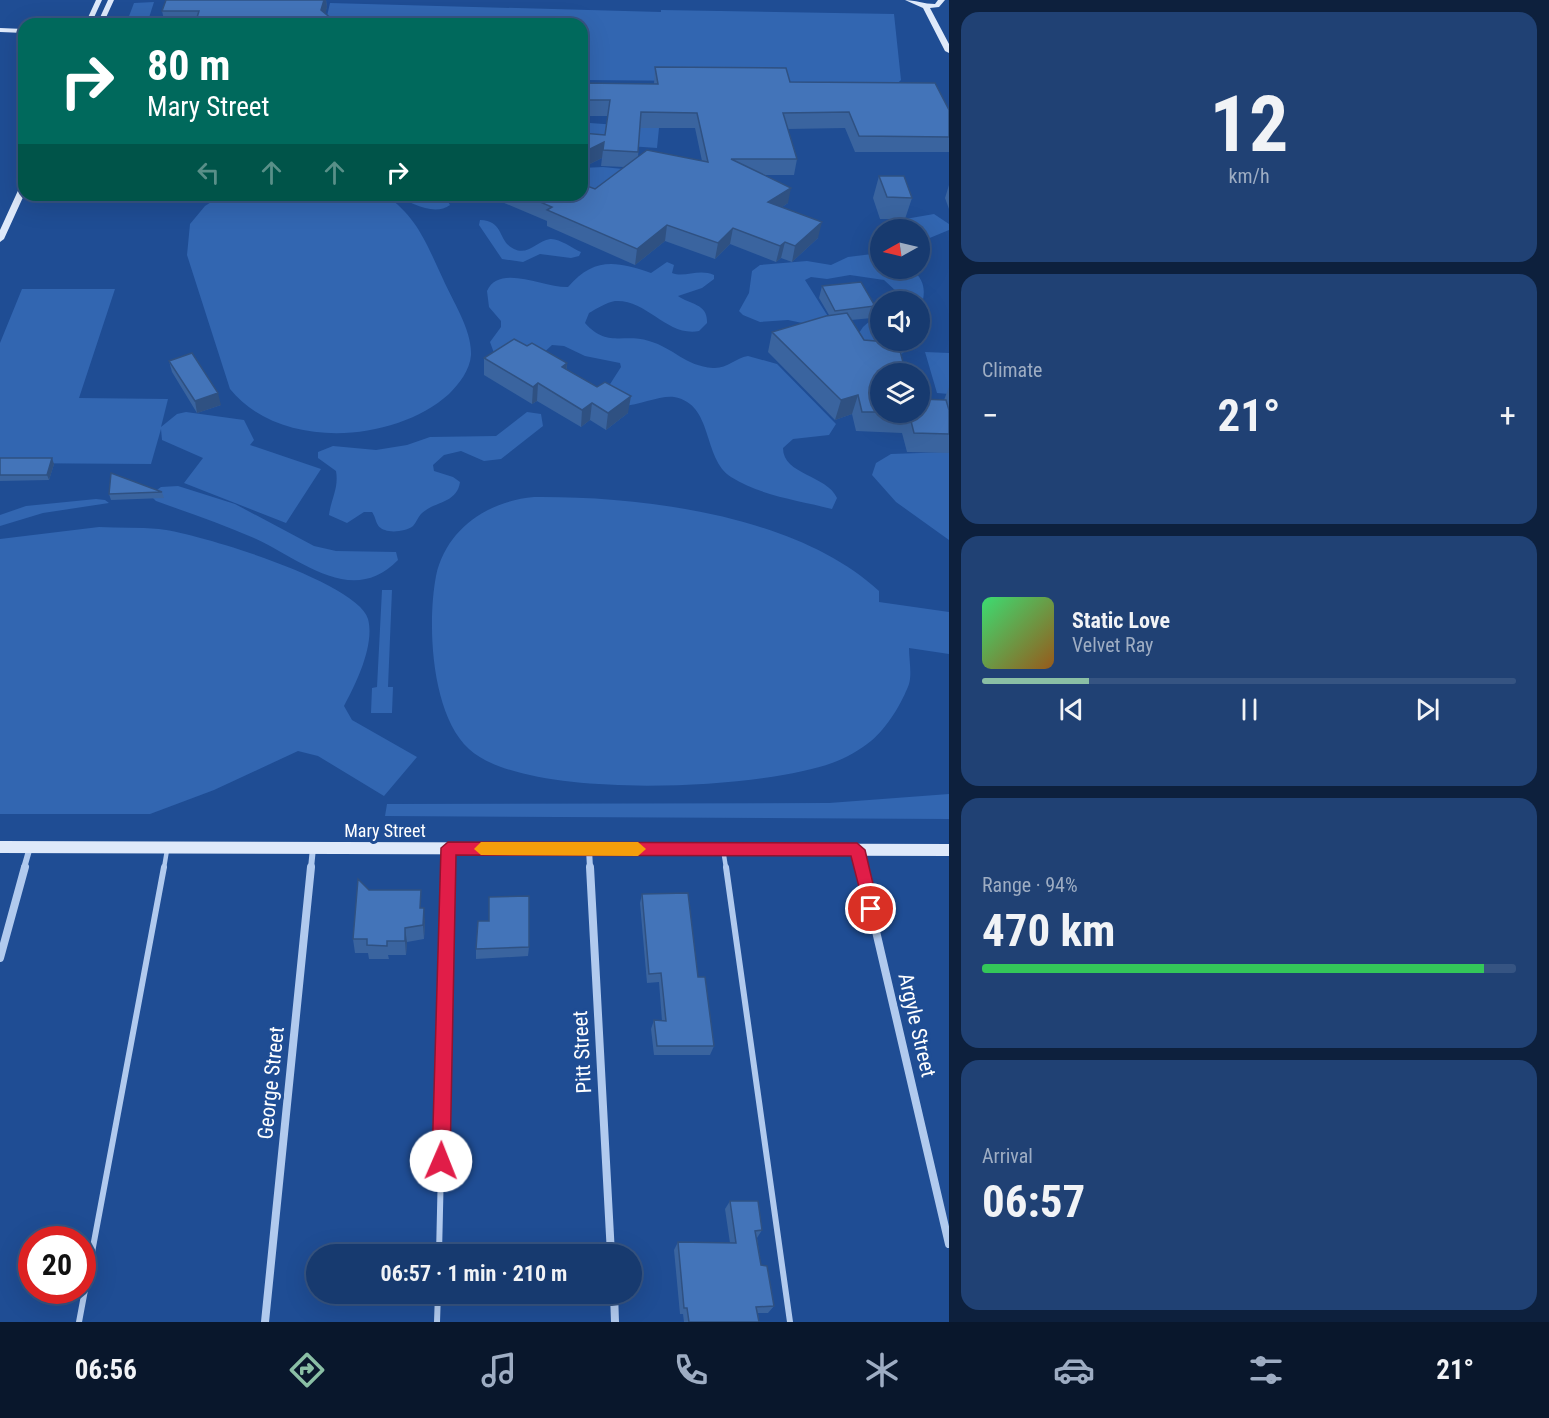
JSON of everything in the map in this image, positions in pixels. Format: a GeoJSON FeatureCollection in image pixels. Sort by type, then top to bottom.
{"type":"FeatureCollection","features":[{"type":"Feature","properties":{"kind":"main road"},"geometry":{"type":"LineString","coordinates":[[91,18],[99,0]]}},
{"type":"Feature","properties":{"kind":"main road"},"geometry":{"type":"LineString","coordinates":[[103,18],[111,0]]}},
{"type":"Feature","properties":{"kind":"main road"},"geometry":{"type":"LineString","coordinates":[[908,0],[926,7],[937,6],[942,0]]}},
{"type":"Feature","properties":{"kind":"main road"},"geometry":{"type":"LineString","coordinates":[[926,7],[949,51]]}},
{"type":"Feature","properties":{"kind":"main road"},"geometry":{"type":"LineString","coordinates":[[0,30],[18,31]]}},
{"type":"Feature","properties":{"kind":"main road"},"geometry":{"type":"LineString","coordinates":[[0,239],[18,199]]}},
{"type":"Feature","properties":{"kind":"main road","name":"Mary Street"},"geometry":{"type":"LineString","coordinates":[[0,847],[949,850]]}},
{"type":"Feature","properties":{"kind":"street"},"geometry":{"type":"LineString","coordinates":[[0,958],[30,847]]}},
{"type":"Feature","properties":{"kind":"street","name":"George Street"},"geometry":{"type":"LineString","coordinates":[[265,1322],[313,848]]}},
{"type":"Feature","properties":{"kind":"street","name":"Pitt Street"},"geometry":{"type":"LineString","coordinates":[[589,849],[611,1244]]}},
{"type":"Feature","properties":{"kind":"street","name":"Argyle Street"},"geometry":{"type":"LineString","coordinates":[[857,850],[949,1244]]}},
{"type":"Feature","properties":{"kind":"street"},"geometry":{"type":"LineString","coordinates":[[614,1304],[615,1322]]}},
{"type":"Feature","properties":{"kind":"lane"},"geometry":{"type":"LineString","coordinates":[[79,1322],[167,847]]}},
{"type":"Feature","properties":{"kind":"lane"},"geometry":{"type":"LineString","coordinates":[[439,1244],[448,848]]}},
{"type":"Feature","properties":{"kind":"lane"},"geometry":{"type":"LineString","coordinates":[[723,849],[790,1322]]}},
{"type":"Feature","properties":{"kind":"lane"},"geometry":{"type":"LineString","coordinates":[[437,1322],[438,1304]]}},
{"type":"Feature","properties":{"kind":"shaded area"},"geometry":{"type":"Polygon","coordinates":[[[154,2],[149,18],[128,18],[134,3],[154,2]]]}},
{"type":"Feature","properties":{"kind":"shaded area"},"geometry":{"type":"Polygon","coordinates":[[[330,3],[661,12],[661,10],[894,14],[901,80],[889,91],[821,82],[588,80],[588,18],[344,18],[327,16],[330,3]]]}},
{"type":"Feature","properties":{"kind":"shaded area"},"geometry":{"type":"Polygon","coordinates":[[[590,123],[659,128],[657,148],[588,143],[590,123]]]}},
{"type":"Feature","properties":{"kind":"shaded area"},"geometry":{"type":"Polygon","coordinates":[[[588,168],[623,169],[599,189],[588,188],[588,168]]]}},
{"type":"Feature","properties":{"kind":"shaded area"},"geometry":{"type":"Polygon","coordinates":[[[213,201],[393,201],[420,232],[465,326],[471,355],[466,371],[457,386],[426,411],[398,423],[368,430],[337,433],[306,431],[277,423],[251,409],[230,389],[187,255],[190,224],[205,206],[213,201]]]}},
{"type":"Feature","properties":{"kind":"shaded area"},"geometry":{"type":"Polygon","coordinates":[[[407,201],[448,201],[450,205],[430,209],[407,201]]]}},
{"type":"Feature","properties":{"kind":"shaded area"},"geometry":{"type":"Polygon","coordinates":[[[934,214],[949,224],[949,230],[930,238],[930,219],[905,219],[934,214]]]}},
{"type":"Feature","properties":{"kind":"shaded area"},"geometry":{"type":"Polygon","coordinates":[[[480,220],[493,224],[505,241],[519,251],[554,239],[581,252],[579,256],[571,258],[540,254],[523,262],[502,259],[479,225],[480,220]]]}},
{"type":"Feature","properties":{"kind":"shaded area"},"geometry":{"type":"Polygon","coordinates":[[[870,254],[870,278],[850,275],[827,279],[811,277],[805,280],[829,318],[812,325],[788,320],[760,322],[739,311],[749,293],[752,271],[760,265],[807,261],[831,265],[848,257],[870,254]]]}},
{"type":"Feature","properties":{"kind":"shaded area"},"geometry":{"type":"Polygon","coordinates":[[[667,262],[674,265],[672,273],[703,272],[714,275],[714,279],[702,288],[678,296],[697,305],[705,312],[707,323],[699,331],[677,329],[637,306],[615,301],[589,313],[585,323],[593,331],[608,338],[649,341],[703,367],[723,367],[748,356],[777,364],[836,424],[829,435],[793,439],[783,448],[785,457],[797,470],[832,490],[837,498],[832,509],[767,493],[731,477],[715,457],[702,420],[687,402],[669,397],[624,406],[605,392],[621,367],[620,363],[585,356],[564,346],[552,345],[539,357],[494,353],[490,342],[501,327],[501,321],[489,307],[487,291],[493,283],[501,279],[512,278],[568,287],[587,270],[596,266],[616,264],[651,273],[667,262]]]}},
{"type":"Feature","properties":{"kind":"shaded area"},"geometry":{"type":"Polygon","coordinates":[[[877,279],[920,279],[924,291],[896,291],[884,280],[877,279]]]}},
{"type":"Feature","properties":{"kind":"shaded area"},"geometry":{"type":"Polygon","coordinates":[[[22,289],[115,289],[79,398],[168,399],[161,427],[177,414],[186,412],[244,420],[254,440],[250,445],[321,469],[286,523],[184,483],[203,458],[162,440],[161,429],[151,464],[0,463],[0,343],[22,289]]]}},
{"type":"Feature","properties":{"kind":"shaded area"},"geometry":{"type":"Polygon","coordinates":[[[870,321],[870,349],[851,345],[870,321]]]}},
{"type":"Feature","properties":{"kind":"shaded area"},"geometry":{"type":"Polygon","coordinates":[[[877,351],[905,351],[899,356],[877,351]]]}},
{"type":"Feature","properties":{"kind":"shaded area"},"geometry":{"type":"Polygon","coordinates":[[[925,352],[949,353],[949,394],[937,393],[925,352]]]}},
{"type":"Feature","properties":{"kind":"shaded area"},"geometry":{"type":"Polygon","coordinates":[[[527,412],[541,414],[543,426],[501,459],[484,461],[461,451],[444,455],[433,465],[434,471],[453,477],[460,482],[458,489],[450,498],[421,514],[410,528],[395,531],[382,529],[372,512],[364,512],[347,523],[329,515],[336,488],[336,471],[318,458],[318,452],[333,446],[376,450],[407,445],[430,437],[496,436],[527,412]]]}},
{"type":"Feature","properties":{"kind":"shaded area"},"geometry":{"type":"Polygon","coordinates":[[[949,452],[949,540],[896,502],[872,475],[876,463],[891,454],[949,452]]]}},
{"type":"Feature","properties":{"kind":"shaded area"},"geometry":{"type":"Polygon","coordinates":[[[178,486],[235,504],[314,546],[336,551],[396,552],[398,560],[380,574],[362,580],[344,579],[326,574],[254,538],[156,501],[150,495],[161,487],[178,486]]]}},
{"type":"Feature","properties":{"kind":"shaded area"},"geometry":{"type":"Polygon","coordinates":[[[534,497],[622,501],[669,506],[716,515],[806,544],[845,565],[879,591],[879,602],[949,612],[949,654],[909,648],[909,684],[898,707],[877,736],[848,756],[799,772],[701,784],[646,786],[590,784],[540,777],[498,766],[469,749],[456,733],[447,714],[439,692],[432,643],[433,596],[441,559],[459,531],[485,511],[501,504],[534,497]]]}},
{"type":"Feature","properties":{"kind":"shaded area"},"geometry":{"type":"Polygon","coordinates":[[[96,499],[109,503],[43,513],[0,526],[0,515],[26,506],[96,499]]]}},
{"type":"Feature","properties":{"kind":"shaded area"},"geometry":{"type":"Polygon","coordinates":[[[99,527],[159,529],[239,549],[307,575],[358,605],[368,619],[369,640],[359,676],[344,706],[352,720],[417,757],[384,796],[318,756],[298,751],[214,790],[150,814],[0,814],[0,539],[99,527]]]}},
{"type":"Feature","properties":{"kind":"shaded area"},"geometry":{"type":"Polygon","coordinates":[[[382,590],[392,590],[388,687],[393,687],[392,713],[371,713],[372,688],[377,687],[382,590]]]}},
{"type":"Feature","properties":{"kind":"shaded area"},"geometry":{"type":"Polygon","coordinates":[[[949,794],[949,819],[385,816],[387,804],[829,803],[949,794]]]}},
{"type":"Feature","properties":{"kind":"building"},"geometry":{"type":"Polygon","coordinates":[[[166,0],[324,0],[321,10],[331,18],[197,18],[199,11],[162,11],[166,0]]]}},
{"type":"Feature","properties":{"kind":"building"},"geometry":{"type":"Polygon","coordinates":[[[655,67],[786,68],[790,82],[935,83],[949,110],[949,137],[859,136],[849,112],[783,113],[797,159],[731,159],[791,188],[768,202],[822,222],[795,246],[785,242],[780,246],[733,228],[718,243],[667,225],[637,249],[547,210],[552,207],[538,201],[588,201],[588,186],[595,189],[647,150],[708,162],[697,113],[641,112],[638,152],[603,150],[604,142],[588,150],[588,134],[605,135],[610,100],[588,100],[588,83],[658,84],[655,67]]]}},
{"type":"Feature","properties":{"kind":"building"},"geometry":{"type":"Polygon","coordinates":[[[879,176],[904,176],[912,198],[887,197],[879,176]]]}},
{"type":"Feature","properties":{"kind":"building"},"geometry":{"type":"Polygon","coordinates":[[[861,282],[870,297],[870,307],[835,311],[822,286],[861,282]]]}},
{"type":"Feature","properties":{"kind":"building"},"geometry":{"type":"Polygon","coordinates":[[[847,313],[864,340],[870,341],[870,351],[900,351],[903,363],[870,363],[870,412],[862,412],[858,395],[841,400],[772,332],[826,316],[847,313]]]}},
{"type":"Feature","properties":{"kind":"building"},"geometry":{"type":"Polygon","coordinates":[[[514,339],[527,346],[532,343],[567,363],[562,367],[597,387],[605,382],[631,396],[608,413],[592,403],[582,410],[538,383],[533,387],[484,358],[514,339]]]}},
{"type":"Feature","properties":{"kind":"building"},"geometry":{"type":"Polygon","coordinates":[[[192,353],[218,393],[195,401],[169,361],[192,353]]]}},
{"type":"Feature","properties":{"kind":"building"},"geometry":{"type":"Polygon","coordinates":[[[930,399],[946,400],[949,410],[949,434],[914,433],[912,423],[930,423],[930,399]]]}},
{"type":"Feature","properties":{"kind":"building"},"geometry":{"type":"Polygon","coordinates":[[[0,458],[52,458],[47,475],[0,475],[0,458]]]}},
{"type":"Feature","properties":{"kind":"building"},"geometry":{"type":"Polygon","coordinates":[[[111,473],[162,492],[109,494],[111,473]]]}},
{"type":"Feature","properties":{"kind":"building"},"geometry":{"type":"Polygon","coordinates":[[[358,879],[369,890],[421,890],[420,908],[424,908],[423,925],[405,928],[405,941],[387,941],[387,946],[367,945],[367,939],[353,939],[358,879]]]}},
{"type":"Feature","properties":{"kind":"building"},"geometry":{"type":"Polygon","coordinates":[[[688,893],[698,977],[705,977],[714,1046],[657,1046],[654,1020],[666,1021],[661,973],[649,974],[642,894],[688,893]]]}},
{"type":"Feature","properties":{"kind":"building"},"geometry":{"type":"Polygon","coordinates":[[[529,896],[529,947],[476,949],[478,921],[489,921],[489,897],[529,896]]]}},
{"type":"Feature","properties":{"kind":"building"},"geometry":{"type":"Polygon","coordinates":[[[730,1201],[758,1201],[762,1230],[755,1231],[761,1265],[767,1266],[774,1306],[756,1307],[759,1322],[689,1322],[687,1308],[684,1308],[678,1242],[736,1243],[730,1201]]]}},
{"type":"Feature","properties":{"kind":"slow traffic"},"geometry":{"type":"LineString","coordinates":[[481,849],[638,849]]}},
{"type":"Feature","properties":{"kind":"route"},"geometry":{"type":"LineString","coordinates":[[441,1161],[448,848],[857,850],[871,909]]}}]}
